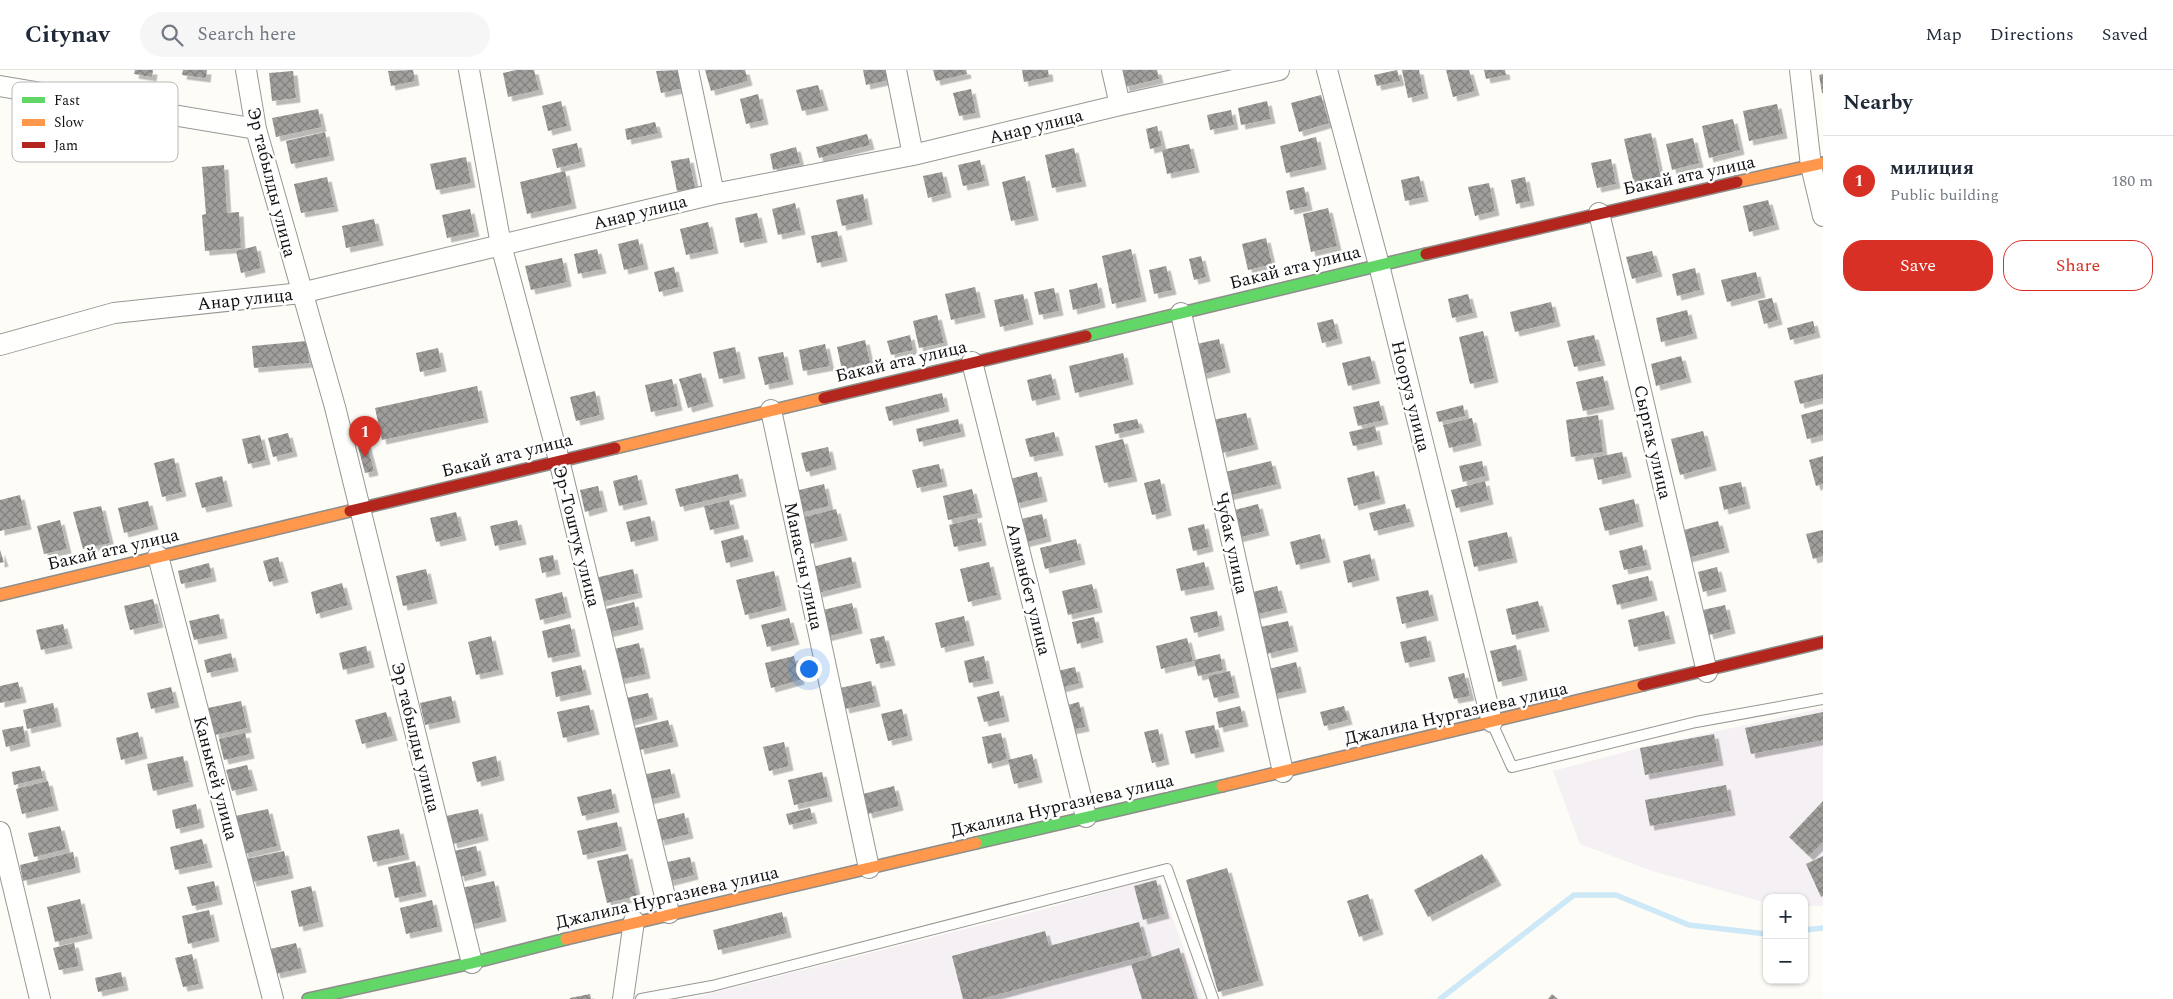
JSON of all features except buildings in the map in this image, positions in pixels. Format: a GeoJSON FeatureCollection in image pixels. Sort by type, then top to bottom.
{"type":"FeatureCollection","features":[{"type":"Feature","properties":{"kind":"street","name":"Эр табылды улица"},"geometry":{"type":"LineString","coordinates":[[246,70],[256,129],[301,294],[335,407],[472,963]]}},
{"type":"Feature","properties":{"kind":"street","name":"Эр-Тоштук улица"},"geometry":{"type":"LineString","coordinates":[[469,70],[501,245],[558,460],[669,914]]}},
{"type":"Feature","properties":{"kind":"street"},"geometry":{"type":"LineString","coordinates":[[688,70],[714,194]]}},
{"type":"Feature","properties":{"kind":"street"},"geometry":{"type":"LineString","coordinates":[[896,70],[913,155]]}},
{"type":"Feature","properties":{"kind":"street"},"geometry":{"type":"LineString","coordinates":[[1112,70],[1120,105]]}},
{"type":"Feature","properties":{"kind":"street","name":"Анар улица"},"geometry":{"type":"LineString","coordinates":[[0,345],[114,313],[301,294],[714,194],[913,155],[1120,105],[1279,70]]}},
{"type":"Feature","properties":{"kind":"street","name":"Нооруз улица"},"geometry":{"type":"LineString","coordinates":[[1326,70],[1379,265],[1492,722]]}},
{"type":"Feature","properties":{"kind":"street"},"geometry":{"type":"LineString","coordinates":[[1800,70],[1817,165],[1823,216]]}},
{"type":"Feature","properties":{"kind":"street"},"geometry":{"type":"LineString","coordinates":[[178,116],[256,129]]}},
{"type":"Feature","properties":{"kind":"street","name":"Бакай ата улица"},"geometry":{"type":"LineString","coordinates":[[0,594],[361,510],[558,460],[1599,212],[1817,165]]}},
{"type":"Feature","properties":{"kind":"street","name":"Сыргак улица"},"geometry":{"type":"LineString","coordinates":[[1599,212],[1707,672]]}},
{"type":"Feature","properties":{"kind":"street","name":"Чубак улица"},"geometry":{"type":"LineString","coordinates":[[1181,313],[1283,772]]}},
{"type":"Feature","properties":{"kind":"street","name":"Алманбет улица"},"geometry":{"type":"LineString","coordinates":[[972,362],[1086,817]]}},
{"type":"Feature","properties":{"kind":"street","name":"Манасчы улица"},"geometry":{"type":"LineString","coordinates":[[770,410],[869,868]]}},
{"type":"Feature","properties":{"kind":"street","name":"Каныкей улица"},"geometry":{"type":"LineString","coordinates":[[158,556],[273,999]]}},
{"type":"Feature","properties":{"kind":"street","name":"Джалила Нургазиева улица"},"geometry":{"type":"LineString","coordinates":[[308,999],[472,963],[634,921],[1283,772],[1707,672],[1823,642]]}},
{"type":"Feature","properties":{"kind":"street"},"geometry":{"type":"LineString","coordinates":[[0,832],[40,999]]}},
{"type":"Feature","properties":{"kind":"street"},"geometry":{"type":"LineString","coordinates":[[623,999],[634,921]]}},
{"type":"Feature","properties":{"kind":"lane"},"geometry":{"type":"LineString","coordinates":[[1492,722],[1512,767],[1696,722],[1823,699]]}},
{"type":"Feature","properties":{"kind":"lane"},"geometry":{"type":"LineString","coordinates":[[641,999],[712,986],[1167,869],[1213,999]]}},
{"type":"Feature","properties":{"kind":"shaded area"},"geometry":{"type":"Polygon","coordinates":[[[1823,708],[1823,906],[1808,906],[1808,894],[1763,894],[1763,902],[1652,871],[1580,844],[1553,771],[1640,748],[1823,708]]]}},
{"type":"Feature","properties":{"kind":"shaded area"},"geometry":{"type":"Polygon","coordinates":[[[1158,877],[1202,999],[689,999],[1041,910],[1158,877]]]}},
{"type":"Feature","properties":{"kind":"waterway"},"geometry":{"type":"LineString","coordinates":[[1440,999],[1574,895],[1616,895],[1689,925],[1763,934]]}},
{"type":"Feature","properties":{"kind":"waterway"},"geometry":{"type":"LineString","coordinates":[[1808,930],[1823,928]]}},
{"type":"Feature","properties":{"kind":"traffic: fast"},"geometry":{"type":"LineString","coordinates":[[1086,336],[1426,254]]}},
{"type":"Feature","properties":{"kind":"traffic: fast"},"geometry":{"type":"LineString","coordinates":[[976,843],[1222,786]]}},
{"type":"Feature","properties":{"kind":"traffic: fast"},"geometry":{"type":"LineString","coordinates":[[308,999],[472,963],[566,939]]}},
{"type":"Feature","properties":{"kind":"traffic: slow"},"geometry":{"type":"LineString","coordinates":[[1737,182],[1823,163]]}},
{"type":"Feature","properties":{"kind":"traffic: slow"},"geometry":{"type":"LineString","coordinates":[[615,448],[824,398]]}},
{"type":"Feature","properties":{"kind":"traffic: slow"},"geometry":{"type":"LineString","coordinates":[[0,595],[350,511]]}},
{"type":"Feature","properties":{"kind":"traffic: slow"},"geometry":{"type":"LineString","coordinates":[[1222,786],[1643,685]]}},
{"type":"Feature","properties":{"kind":"traffic: slow"},"geometry":{"type":"LineString","coordinates":[[566,939],[976,843]]}},
{"type":"Feature","properties":{"kind":"traffic: jam"},"geometry":{"type":"LineString","coordinates":[[1426,254],[1737,182]]}},
{"type":"Feature","properties":{"kind":"traffic: jam"},"geometry":{"type":"LineString","coordinates":[[824,398],[1086,336]]}},
{"type":"Feature","properties":{"kind":"traffic: jam"},"geometry":{"type":"LineString","coordinates":[[350,511],[615,448]]}},
{"type":"Feature","properties":{"kind":"traffic: jam"},"geometry":{"type":"LineString","coordinates":[[1643,685],[1823,642]]}},
{"type":"Feature","properties":{"kind":"place","name":"милиция"},"geometry":{"type":"Point","coordinates":[365,457]}}]}
